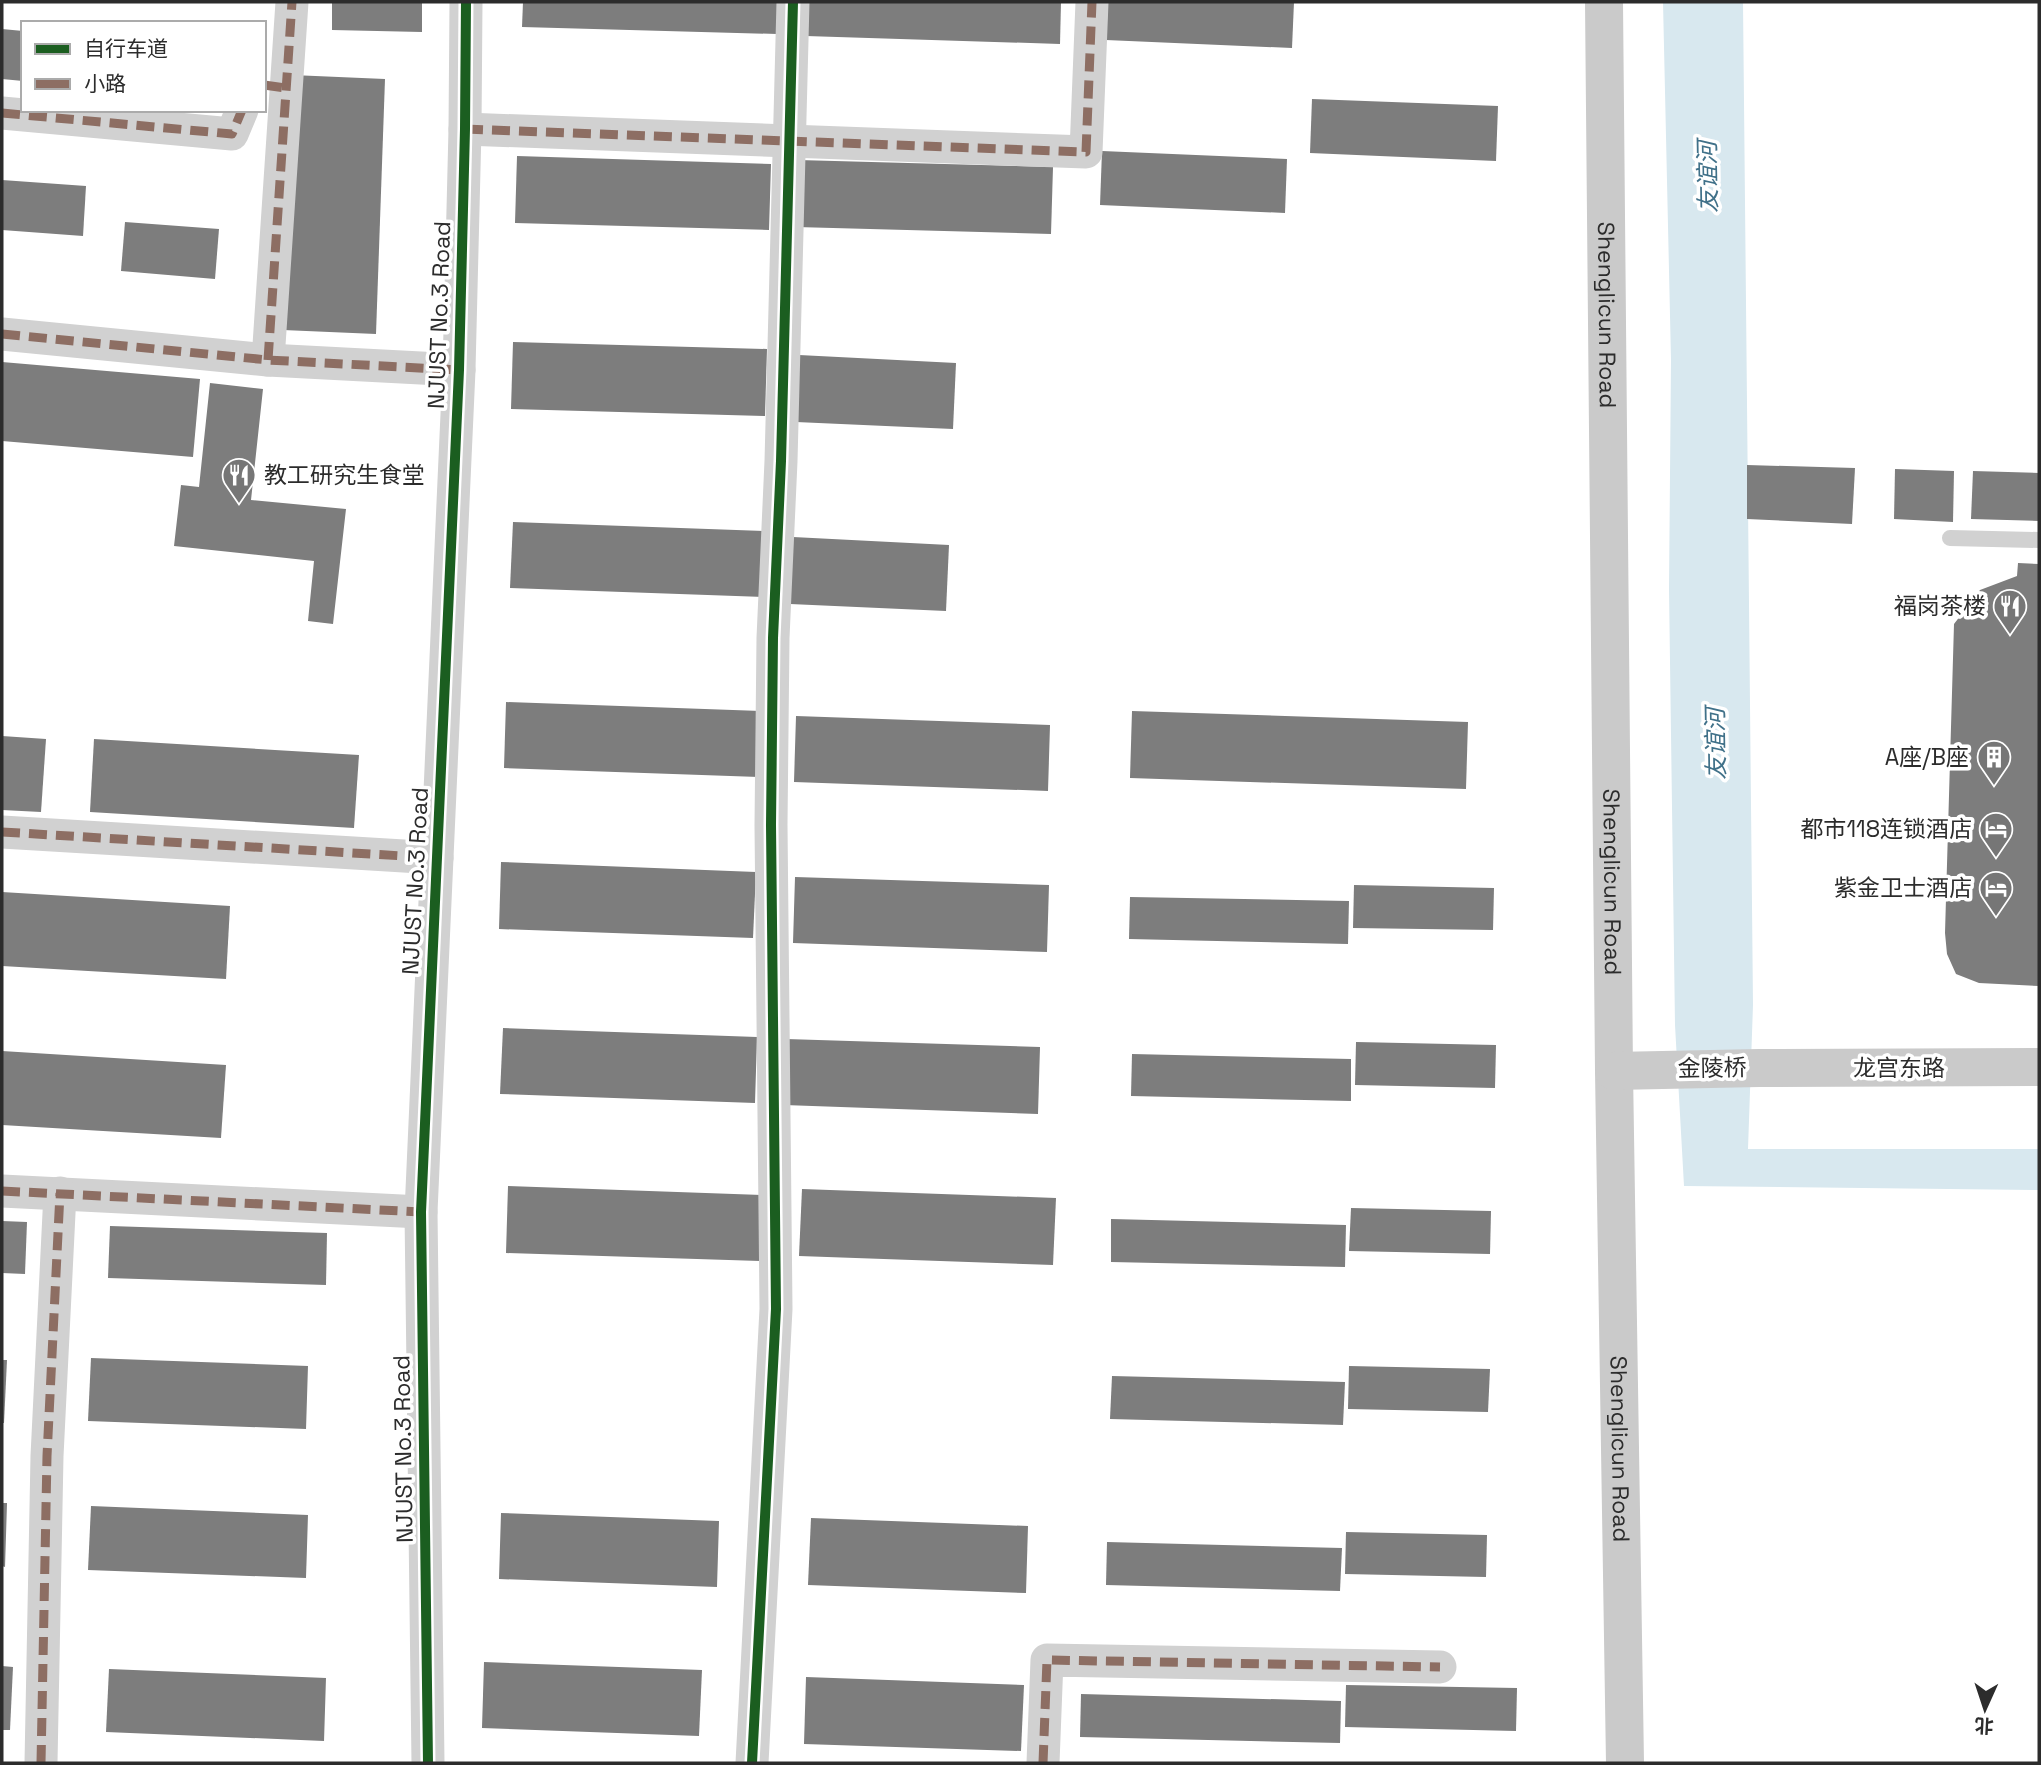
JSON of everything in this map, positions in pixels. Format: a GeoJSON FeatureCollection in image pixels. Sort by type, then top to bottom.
{"type":"FeatureCollection","features":[{"type":"Feature","properties":{"kind":"street"},"geometry":{"type":"LineString","coordinates":[[268,360],[275,86],[292,2]]}},
{"type":"Feature","properties":{"kind":"street","name":"NJUST No.3 Road"},"geometry":{"type":"LineString","coordinates":[[428,1763],[421,1212],[459,370],[466,129],[466,2]]}},
{"type":"Feature","properties":{"kind":"street"},"geometry":{"type":"LineString","coordinates":[[752,1763],[775,1309],[771,825],[773,638],[793,2]]}},
{"type":"Feature","properties":{"kind":"street"},"geometry":{"type":"LineString","coordinates":[[466,129],[1086,152],[1093,2]]}},
{"type":"Feature","properties":{"kind":"street","name":"Shenglicun Road"},"geometry":{"type":"LineString","coordinates":[[1605,2],[1614,1071],[1625,1763]]}},
{"type":"Feature","properties":{"kind":"street"},"geometry":{"type":"LineString","coordinates":[[2,113],[232,134],[241,112]]}},
{"type":"Feature","properties":{"kind":"street"},"geometry":{"type":"LineString","coordinates":[[2,334],[268,360],[459,370]]}},
{"type":"Feature","properties":{"kind":"street"},"geometry":{"type":"LineString","coordinates":[[2,832],[437,858]]}},
{"type":"Feature","properties":{"kind":"street","name":"龙宫东路"},"geometry":{"type":"LineString","coordinates":[[1759,1068],[2039,1067]]}},
{"type":"Feature","properties":{"kind":"street","name":"金陵桥"},"geometry":{"type":"LineString","coordinates":[[1614,1071],[1759,1068]]}},
{"type":"Feature","properties":{"kind":"street"},"geometry":{"type":"LineString","coordinates":[[2,1191],[421,1212]]}},
{"type":"Feature","properties":{"kind":"street"},"geometry":{"type":"LineString","coordinates":[[41,1763],[47,1456],[60,1193]]}},
{"type":"Feature","properties":{"kind":"street"},"geometry":{"type":"LineString","coordinates":[[1042,1763],[1047,1660],[1440,1667]]}},
{"type":"Feature","properties":{"kind":"lane"},"geometry":{"type":"LineString","coordinates":[[1950,538],[2039,540]]}},
{"type":"Feature","properties":{"kind":"water","name":"友谊河"},"geometry":{"type":"Polygon","coordinates":[[[1663,2],[1743,2],[1753,1005],[1748,1149],[2039,1149],[2039,1190],[1684,1186],[1675,1025],[1669,589],[1671,360],[1663,2]]]}},
{"type":"Feature","properties":{"kind":"building"},"geometry":{"type":"Polygon","coordinates":[[[332,2],[422,2],[422,32],[332,30],[332,2]]]}},
{"type":"Feature","properties":{"kind":"building"},"geometry":{"type":"Polygon","coordinates":[[[523,2],[778,2],[777,34],[522,27],[523,2]]]}},
{"type":"Feature","properties":{"kind":"building"},"geometry":{"type":"Polygon","coordinates":[[[807,2],[1061,2],[1060,44],[806,36],[807,2]]]}},
{"type":"Feature","properties":{"kind":"building"},"geometry":{"type":"Polygon","coordinates":[[[1108,2],[1294,2],[1292,48],[1106,40],[1108,2]]]}},
{"type":"Feature","properties":{"kind":"building"},"geometry":{"type":"Polygon","coordinates":[[[2,29],[21,31],[21,81],[2,79],[2,29]]]}},
{"type":"Feature","properties":{"kind":"building"},"geometry":{"type":"Polygon","coordinates":[[[292,75],[385,79],[376,334],[283,330],[292,75]]]}},
{"type":"Feature","properties":{"kind":"building"},"geometry":{"type":"Polygon","coordinates":[[[1312,99],[1498,106],[1496,161],[1310,153],[1312,99]]]}},
{"type":"Feature","properties":{"kind":"building"},"geometry":{"type":"Polygon","coordinates":[[[1102,151],[1287,159],[1285,213],[1100,205],[1102,151]]]}},
{"type":"Feature","properties":{"kind":"building"},"geometry":{"type":"Polygon","coordinates":[[[517,156],[771,164],[769,230],[515,223],[517,156]]]}},
{"type":"Feature","properties":{"kind":"building"},"geometry":{"type":"Polygon","coordinates":[[[798,160],[1053,167],[1051,234],[796,227],[798,160]]]}},
{"type":"Feature","properties":{"kind":"building"},"geometry":{"type":"Polygon","coordinates":[[[2,180],[86,186],[83,236],[2,230],[2,180]]]}},
{"type":"Feature","properties":{"kind":"building"},"geometry":{"type":"Polygon","coordinates":[[[125,222],[219,229],[215,279],[121,271],[125,222]]]}},
{"type":"Feature","properties":{"kind":"building"},"geometry":{"type":"Polygon","coordinates":[[[513,342],[767,349],[765,416],[511,409],[513,342]]]}},
{"type":"Feature","properties":{"kind":"building"},"geometry":{"type":"Polygon","coordinates":[[[799,355],[956,363],[953,429],[796,422],[799,355]]]}},
{"type":"Feature","properties":{"kind":"building"},"geometry":{"type":"Polygon","coordinates":[[[2,362],[200,379],[193,457],[2,441],[2,362]]]}},
{"type":"Feature","properties":{"kind":"building","name":"教工研究生食堂"},"geometry":{"type":"Polygon","coordinates":[[[210,383],[263,389],[251,500],[346,509],[333,624],[308,621],[314,561],[174,546],[181,485],[199,487],[210,383]]]}},
{"type":"Feature","properties":{"kind":"building"},"geometry":{"type":"Polygon","coordinates":[[[1747,465],[1855,468],[1852,524],[1747,519],[1747,465]]]}},
{"type":"Feature","properties":{"kind":"building"},"geometry":{"type":"Polygon","coordinates":[[[1895,469],[1954,471],[1953,522],[1894,519],[1895,469]]]}},
{"type":"Feature","properties":{"kind":"building"},"geometry":{"type":"Polygon","coordinates":[[[1973,471],[2039,473],[2039,521],[1971,519],[1973,471]]]}},
{"type":"Feature","properties":{"kind":"building"},"geometry":{"type":"Polygon","coordinates":[[[513,522],[767,531],[764,597],[510,588],[513,522]]]}},
{"type":"Feature","properties":{"kind":"building"},"geometry":{"type":"Polygon","coordinates":[[[793,537],[949,545],[946,611],[790,604],[793,537]]]}},
{"type":"Feature","properties":{"kind":"building","name":"A座/B座"},"geometry":{"type":"Polygon","coordinates":[[[2018,563],[2039,564],[2039,986],[1979,983],[1956,974],[1947,954],[1945,933],[1954,624],[1980,590],[2017,576],[2018,563]]]}},
{"type":"Feature","properties":{"kind":"building"},"geometry":{"type":"Polygon","coordinates":[[[506,702],[761,711],[759,777],[504,768],[506,702]]]}},
{"type":"Feature","properties":{"kind":"building"},"geometry":{"type":"Polygon","coordinates":[[[1132,711],[1468,722],[1466,789],[1130,778],[1132,711]]]}},
{"type":"Feature","properties":{"kind":"building"},"geometry":{"type":"Polygon","coordinates":[[[796,716],[1050,725],[1048,791],[794,782],[796,716]]]}},
{"type":"Feature","properties":{"kind":"building"},"geometry":{"type":"Polygon","coordinates":[[[2,736],[46,739],[41,812],[2,810],[2,736]]]}},
{"type":"Feature","properties":{"kind":"building"},"geometry":{"type":"Polygon","coordinates":[[[94,739],[359,755],[354,828],[90,812],[94,739]]]}},
{"type":"Feature","properties":{"kind":"building"},"geometry":{"type":"Polygon","coordinates":[[[501,862],[756,872],[753,938],[499,929],[501,862]]]}},
{"type":"Feature","properties":{"kind":"building"},"geometry":{"type":"Polygon","coordinates":[[[795,877],[1049,885],[1047,952],[793,943],[795,877]]]}},
{"type":"Feature","properties":{"kind":"building"},"geometry":{"type":"Polygon","coordinates":[[[1354,885],[1494,888],[1493,930],[1353,928],[1354,885]]]}},
{"type":"Feature","properties":{"kind":"building"},"geometry":{"type":"Polygon","coordinates":[[[2,892],[230,906],[226,979],[2,966],[2,892]]]}},
{"type":"Feature","properties":{"kind":"building"},"geometry":{"type":"Polygon","coordinates":[[[1130,897],[1349,901],[1348,944],[1129,939],[1130,897]]]}},
{"type":"Feature","properties":{"kind":"building"},"geometry":{"type":"Polygon","coordinates":[[[503,1028],[757,1037],[755,1103],[500,1094],[503,1028]]]}},
{"type":"Feature","properties":{"kind":"building"},"geometry":{"type":"Polygon","coordinates":[[[786,1039],[1040,1047],[1038,1114],[784,1105],[786,1039]]]}},
{"type":"Feature","properties":{"kind":"building"},"geometry":{"type":"Polygon","coordinates":[[[1356,1042],[1496,1045],[1495,1088],[1355,1085],[1356,1042]]]}},
{"type":"Feature","properties":{"kind":"building"},"geometry":{"type":"Polygon","coordinates":[[[2,1051],[226,1065],[221,1138],[2,1125],[2,1051]]]}},
{"type":"Feature","properties":{"kind":"building"},"geometry":{"type":"Polygon","coordinates":[[[1132,1054],[1351,1059],[1351,1101],[1131,1096],[1132,1054]]]}},
{"type":"Feature","properties":{"kind":"building"},"geometry":{"type":"Polygon","coordinates":[[[508,1186],[762,1195],[760,1261],[506,1253],[508,1186]]]}},
{"type":"Feature","properties":{"kind":"building"},"geometry":{"type":"Polygon","coordinates":[[[802,1189],[1056,1198],[1053,1265],[799,1256],[802,1189]]]}},
{"type":"Feature","properties":{"kind":"building"},"geometry":{"type":"Polygon","coordinates":[[[1351,1208],[1491,1211],[1490,1254],[1349,1251],[1351,1208]]]}},
{"type":"Feature","properties":{"kind":"building"},"geometry":{"type":"Polygon","coordinates":[[[1111,1219],[1346,1225],[1345,1267],[1111,1262],[1111,1219]]]}},
{"type":"Feature","properties":{"kind":"building"},"geometry":{"type":"Polygon","coordinates":[[[2,1221],[27,1222],[25,1274],[2,1273],[2,1221]]]}},
{"type":"Feature","properties":{"kind":"building"},"geometry":{"type":"Polygon","coordinates":[[[110,1226],[327,1233],[326,1285],[108,1278],[110,1226]]]}},
{"type":"Feature","properties":{"kind":"building"},"geometry":{"type":"Polygon","coordinates":[[[91,1358],[308,1366],[306,1429],[88,1421],[91,1358]]]}},
{"type":"Feature","properties":{"kind":"building"},"geometry":{"type":"Polygon","coordinates":[[[2,1360],[7,1360],[4,1423],[2,1423],[2,1360]]]}},
{"type":"Feature","properties":{"kind":"building"},"geometry":{"type":"Polygon","coordinates":[[[1349,1366],[1490,1369],[1488,1412],[1348,1409],[1349,1366]]]}},
{"type":"Feature","properties":{"kind":"building"},"geometry":{"type":"Polygon","coordinates":[[[1112,1376],[1345,1382],[1343,1425],[1110,1419],[1112,1376]]]}},
{"type":"Feature","properties":{"kind":"building"},"geometry":{"type":"Polygon","coordinates":[[[2,1503],[7,1503],[5,1567],[2,1566],[2,1503]]]}},
{"type":"Feature","properties":{"kind":"building"},"geometry":{"type":"Polygon","coordinates":[[[91,1506],[308,1515],[306,1578],[88,1570],[91,1506]]]}},
{"type":"Feature","properties":{"kind":"building"},"geometry":{"type":"Polygon","coordinates":[[[501,1513],[719,1521],[717,1587],[499,1579],[501,1513]]]}},
{"type":"Feature","properties":{"kind":"building"},"geometry":{"type":"Polygon","coordinates":[[[811,1518],[1028,1526],[1026,1593],[808,1585],[811,1518]]]}},
{"type":"Feature","properties":{"kind":"building"},"geometry":{"type":"Polygon","coordinates":[[[1346,1532],[1487,1535],[1486,1577],[1345,1574],[1346,1532]]]}},
{"type":"Feature","properties":{"kind":"building"},"geometry":{"type":"Polygon","coordinates":[[[1107,1542],[1342,1548],[1340,1591],[1106,1585],[1107,1542]]]}},
{"type":"Feature","properties":{"kind":"building"},"geometry":{"type":"Polygon","coordinates":[[[484,1662],[702,1670],[699,1736],[482,1728],[484,1662]]]}},
{"type":"Feature","properties":{"kind":"building"},"geometry":{"type":"Polygon","coordinates":[[[2,1666],[13,1667],[10,1730],[2,1730],[2,1666]]]}},
{"type":"Feature","properties":{"kind":"building"},"geometry":{"type":"Polygon","coordinates":[[[109,1669],[326,1678],[324,1741],[106,1732],[109,1669]]]}},
{"type":"Feature","properties":{"kind":"building"},"geometry":{"type":"Polygon","coordinates":[[[806,1677],[1024,1685],[1021,1751],[804,1744],[806,1677]]]}},
{"type":"Feature","properties":{"kind":"building"},"geometry":{"type":"Polygon","coordinates":[[[1346,1685],[1517,1688],[1516,1731],[1345,1727],[1346,1685]]]}},
{"type":"Feature","properties":{"kind":"building"},"geometry":{"type":"Polygon","coordinates":[[[1081,1694],[1341,1701],[1340,1743],[1080,1737],[1081,1694]]]}},
{"type":"Feature","properties":{"kind":"marked path"},"geometry":{"type":"LineString","coordinates":[[268,360],[292,2]]}},
{"type":"Feature","properties":{"kind":"marked path"},"geometry":{"type":"LineString","coordinates":[[465,129],[1086,152],[1092,2]]}},
{"type":"Feature","properties":{"kind":"marked path"},"geometry":{"type":"LineString","coordinates":[[266,85],[286,88]]}},
{"type":"Feature","properties":{"kind":"marked path"},"geometry":{"type":"LineString","coordinates":[[2,113],[232,134],[241,112]]}},
{"type":"Feature","properties":{"kind":"marked path"},"geometry":{"type":"LineString","coordinates":[[2,334],[268,360],[459,370]]}},
{"type":"Feature","properties":{"kind":"marked path"},"geometry":{"type":"LineString","coordinates":[[2,832],[437,858]]}},
{"type":"Feature","properties":{"kind":"marked path"},"geometry":{"type":"LineString","coordinates":[[2,1191],[421,1212]]}},
{"type":"Feature","properties":{"kind":"marked path"},"geometry":{"type":"LineString","coordinates":[[41,1763],[47,1456],[60,1193]]}},
{"type":"Feature","properties":{"kind":"marked path"},"geometry":{"type":"LineString","coordinates":[[1043,1763],[1047,1660],[1440,1667]]}},
{"type":"Feature","properties":{"kind":"cycle path"},"geometry":{"type":"LineString","coordinates":[[428,1763],[421,1212],[459,370],[466,2]]}},
{"type":"Feature","properties":{"kind":"cycle path"},"geometry":{"type":"LineString","coordinates":[[752,1763],[776,1309],[771,825],[773,638],[781,461],[793,2]]}},
{"type":"Feature","properties":{"kind":"place","name":"教工研究生食堂"},"geometry":{"type":"Point","coordinates":[239,505]}},
{"type":"Feature","properties":{"kind":"place","name":"福岗茶楼"},"geometry":{"type":"Point","coordinates":[2010,636]}},
{"type":"Feature","properties":{"kind":"place","name":"A座/B座"},"geometry":{"type":"Point","coordinates":[1994,787]}},
{"type":"Feature","properties":{"kind":"place","name":"都市118连锁酒店"},"geometry":{"type":"Point","coordinates":[1996,859]}},
{"type":"Feature","properties":{"kind":"place","name":"紫金卫士酒店"},"geometry":{"type":"Point","coordinates":[1996,918]}}]}
